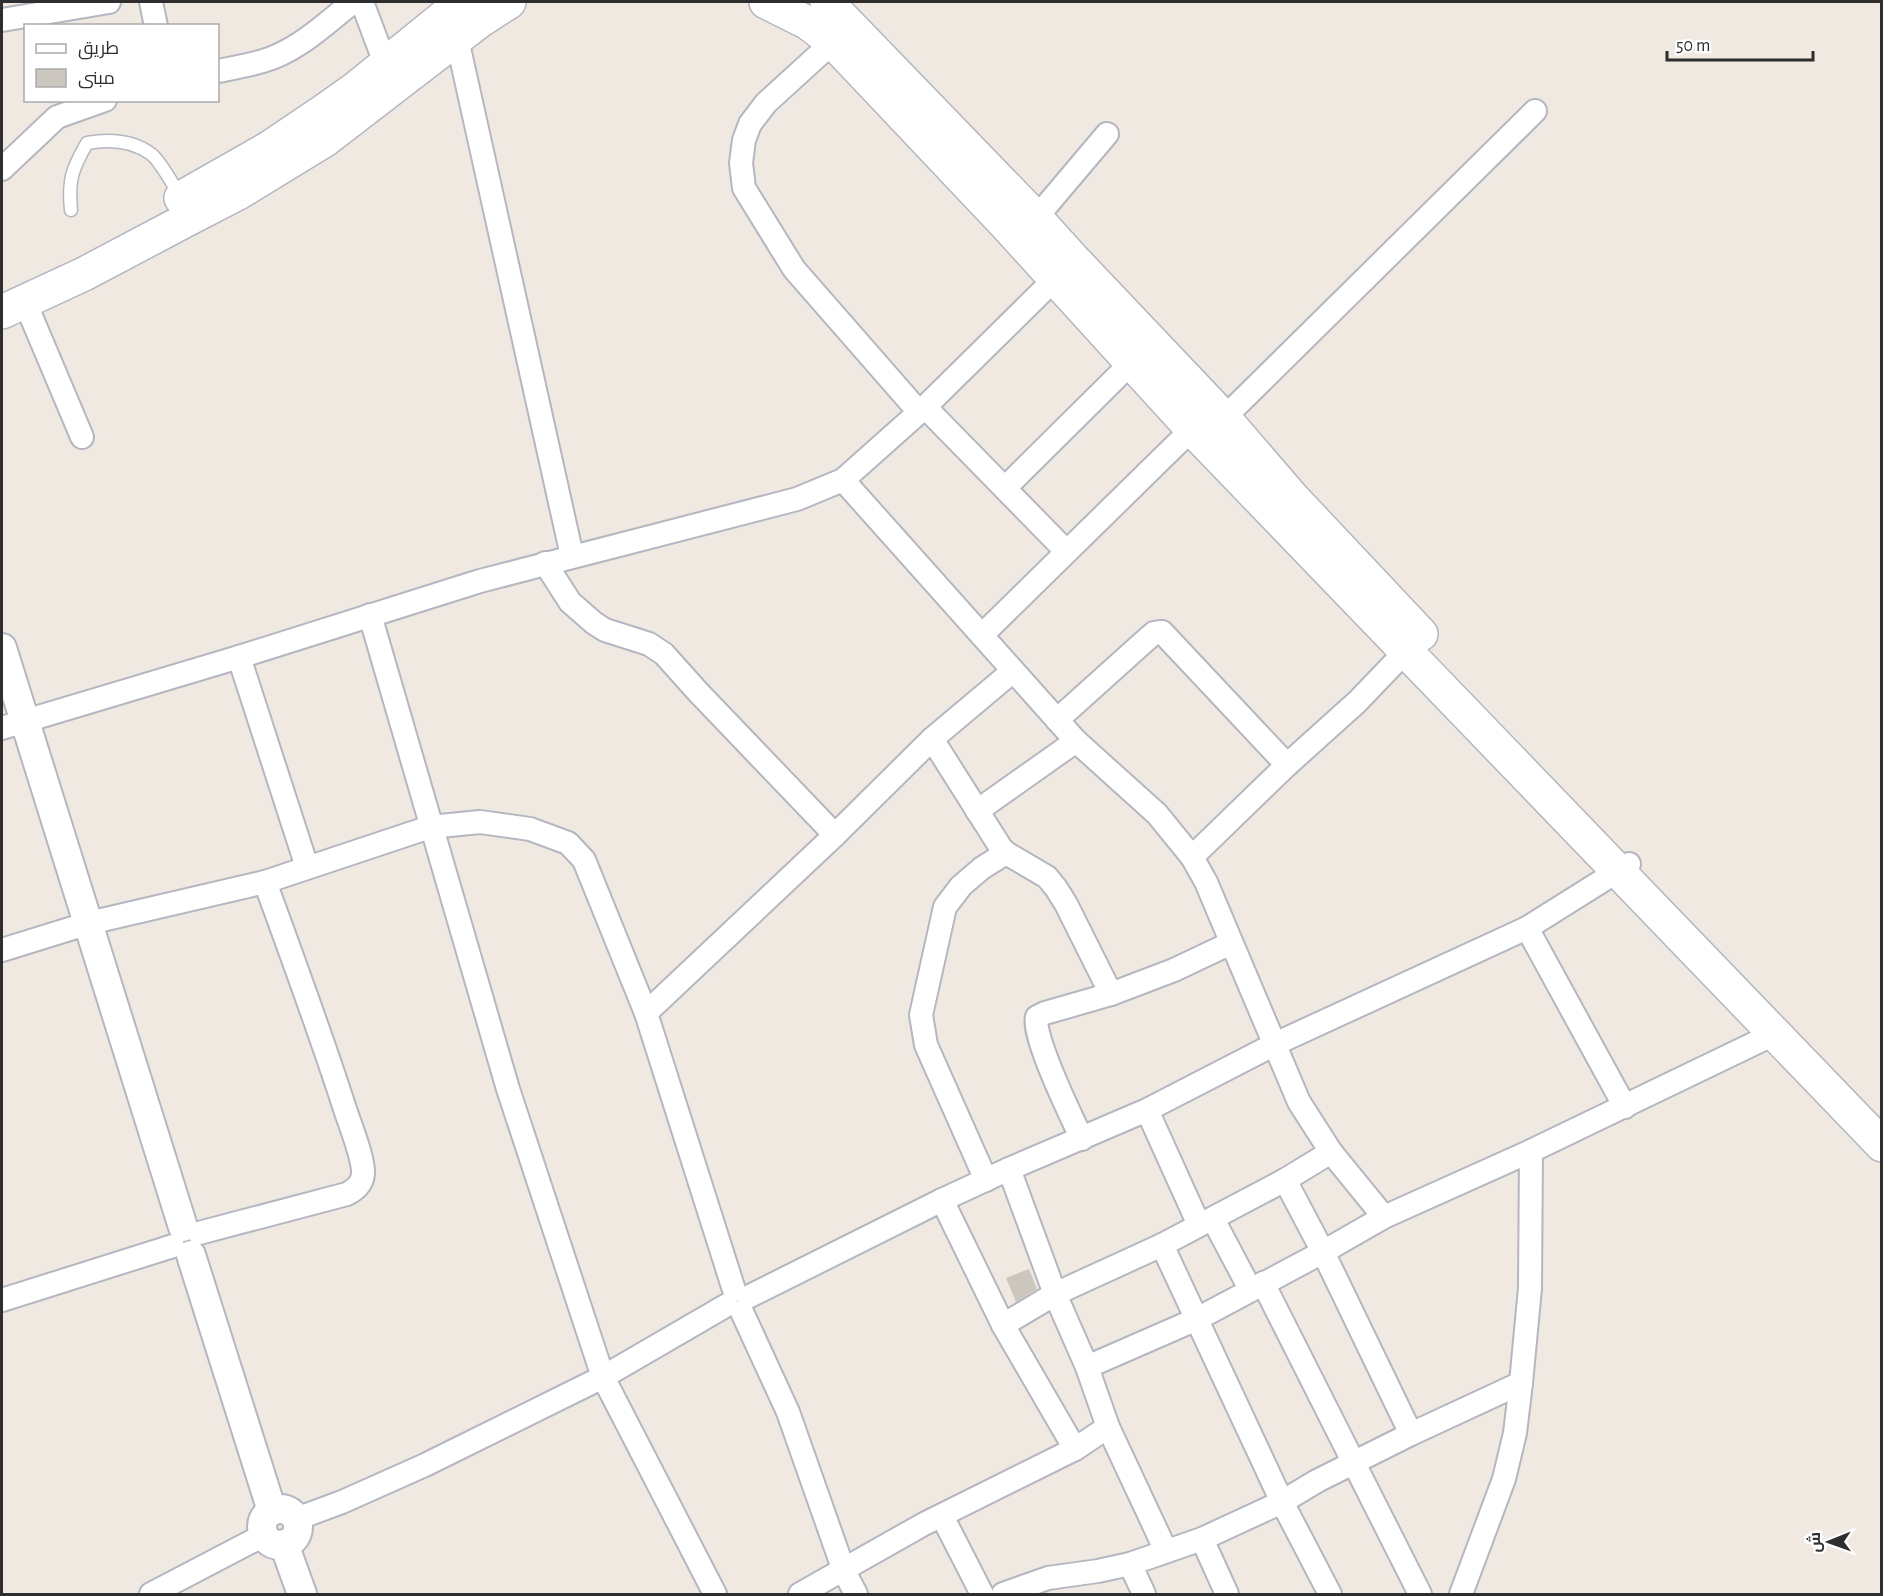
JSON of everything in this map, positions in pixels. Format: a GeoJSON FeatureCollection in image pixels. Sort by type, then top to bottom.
{"type":"FeatureCollection","features":[{"type":"Feature","properties":{"kind":"main road"},"geometry":{"type":"LineString","coordinates":[[9,301],[68,258],[182,198],[269,148],[355,89],[462,2]]}},
{"type":"Feature","properties":{"kind":"main road"},"geometry":{"type":"LineString","coordinates":[[9,301],[84,274],[230,197],[315,146],[351,121],[509,2]]}},
{"type":"Feature","properties":{"kind":"main road"},"geometry":{"type":"LineString","coordinates":[[766,2],[808,22],[833,42],[1065,270],[1224,418],[1292,497],[1557,780],[1624,868],[1774,1034],[1881,1145]]}},
{"type":"Feature","properties":{"kind":"main road"},"geometry":{"type":"LineString","coordinates":[[827,2],[1036,218],[1065,270],[1131,363],[1192,429],[1406,651],[1881,1120]]}},
{"type":"Feature","properties":{"kind":"street"},"geometry":{"type":"LineString","coordinates":[[2,20],[27,21],[109,2]]}},
{"type":"Feature","properties":{"kind":"street"},"geometry":{"type":"LineString","coordinates":[[151,2],[156,24]]}},
{"type":"Feature","properties":{"kind":"street"},"geometry":{"type":"LineString","coordinates":[[219,71],[265,61],[293,47],[353,2]]}},
{"type":"Feature","properties":{"kind":"street"},"geometry":{"type":"LineString","coordinates":[[362,2],[385,63]]}},
{"type":"Feature","properties":{"kind":"street"},"geometry":{"type":"LineString","coordinates":[[457,39],[572,556]]}},
{"type":"Feature","properties":{"kind":"street"},"geometry":{"type":"LineString","coordinates":[[833,42],[766,103],[750,124],[744,140],[741,163],[744,188],[794,269],[922,410],[1005,488],[1066,551]]}},
{"type":"Feature","properties":{"kind":"street"},"geometry":{"type":"LineString","coordinates":[[2,169],[54,109],[94,102]]}},
{"type":"Feature","properties":{"kind":"street"},"geometry":{"type":"LineString","coordinates":[[1224,418],[1535,111]]}},
{"type":"Feature","properties":{"kind":"street"},"geometry":{"type":"LineString","coordinates":[[1036,218],[1107,134]]}},
{"type":"Feature","properties":{"kind":"street"},"geometry":{"type":"LineString","coordinates":[[13,725],[480,581],[797,499],[843,480],[922,410],[1065,270]]}},
{"type":"Feature","properties":{"kind":"street"},"geometry":{"type":"LineString","coordinates":[[9,301],[82,437]]}},
{"type":"Feature","properties":{"kind":"street"},"geometry":{"type":"LineString","coordinates":[[1005,488],[1131,363]]}},
{"type":"Feature","properties":{"kind":"street"},"geometry":{"type":"LineString","coordinates":[[982,635],[1192,429]]}},
{"type":"Feature","properties":{"kind":"street"},"geometry":{"type":"LineString","coordinates":[[843,480],[1076,741],[1156,814],[1192,857],[1206,882],[1299,1102],[1331,1152],[1384,1217]]}},
{"type":"Feature","properties":{"kind":"street"},"geometry":{"type":"LineString","coordinates":[[545,563],[570,602],[594,623],[605,630],[649,644],[664,654],[835,835]]}},
{"type":"Feature","properties":{"kind":"street"},"geometry":{"type":"LineString","coordinates":[[370,615],[508,1089],[603,1377],[715,1594]]}},
{"type":"Feature","properties":{"kind":"street"},"geometry":{"type":"LineString","coordinates":[[1057,720],[1154,633],[1162,632],[1287,765]]}},
{"type":"Feature","properties":{"kind":"street"},"geometry":{"type":"LineString","coordinates":[[2,648],[13,725],[89,923],[186,1240],[303,1594]]}},
{"type":"Feature","properties":{"kind":"street"},"geometry":{"type":"LineString","coordinates":[[1192,857],[1287,765],[1357,702],[1406,651]]}},
{"type":"Feature","properties":{"kind":"street"},"geometry":{"type":"LineString","coordinates":[[239,657],[307,867]]}},
{"type":"Feature","properties":{"kind":"street"},"geometry":{"type":"LineString","coordinates":[[646,1013],[835,835],[932,739],[1013,671]]}},
{"type":"Feature","properties":{"kind":"street"},"geometry":{"type":"LineString","coordinates":[[932,739],[976,811],[1006,854],[1047,877],[1056,888],[1111,994]]}},
{"type":"Feature","properties":{"kind":"street"},"geometry":{"type":"LineString","coordinates":[[976,811],[1076,741]]}},
{"type":"Feature","properties":{"kind":"street"},"geometry":{"type":"LineString","coordinates":[[2,950],[89,923],[265,882],[430,827],[480,822],[530,829],[568,843],[584,860],[646,1013],[738,1301],[788,1412],[844,1571],[856,1594]]}},
{"type":"Feature","properties":{"kind":"street"},"geometry":{"type":"LineString","coordinates":[[986,1180],[926,1045],[921,1015],[945,907],[961,886],[982,868],[1006,854]]}},
{"type":"Feature","properties":{"kind":"street"},"geometry":{"type":"LineString","coordinates":[[152,1594],[279,1527],[425,1465],[603,1377],[738,1301],[942,1200],[1147,1110],[1275,1044],[1527,928],[1624,868]]}},
{"type":"Feature","properties":{"kind":"street"},"geometry":{"type":"LineString","coordinates":[[2,1300],[186,1240],[347,1194],[356,1189],[363,1176],[363,1170],[354,1137],[316,1020],[265,882]]}},
{"type":"Feature","properties":{"kind":"street"},"geometry":{"type":"LineString","coordinates":[[1527,928],[1625,1107]]}},
{"type":"Feature","properties":{"kind":"street"},"geometry":{"type":"LineString","coordinates":[[1082,1139],[1044,1053],[1035,1028],[1036,1018],[1045,1013],[1111,994],[1174,970],[1232,944]]}},
{"type":"Feature","properties":{"kind":"street"},"geometry":{"type":"LineString","coordinates":[[1087,1367],[1197,1318],[1323,1252],[1384,1217],[1625,1107],[1774,1034]]}},
{"type":"Feature","properties":{"kind":"street"},"geometry":{"type":"LineString","coordinates":[[1147,1110],[1206,1222],[1256,1286],[1353,1464],[1420,1594]]}},
{"type":"Feature","properties":{"kind":"street"},"geometry":{"type":"LineString","coordinates":[[1461,1594],[1504,1479],[1515,1433],[1530,1288],[1531,1151]]}},
{"type":"Feature","properties":{"kind":"street"},"geometry":{"type":"LineString","coordinates":[[1003,1325],[1055,1294],[1162,1245],[1206,1222],[1285,1180],[1331,1152]]}},
{"type":"Feature","properties":{"kind":"street"},"geometry":{"type":"LineString","coordinates":[[1009,1169],[1055,1294],[1087,1367],[1108,1427],[1166,1551]]}},
{"type":"Feature","properties":{"kind":"street"},"geometry":{"type":"LineString","coordinates":[[1285,1180],[1323,1252],[1411,1434]]}},
{"type":"Feature","properties":{"kind":"street"},"geometry":{"type":"LineString","coordinates":[[942,1200],[1003,1325],[1075,1449]]}},
{"type":"Feature","properties":{"kind":"street"},"geometry":{"type":"LineString","coordinates":[[1162,1245],[1282,1502],[1330,1594]]}},
{"type":"Feature","properties":{"kind":"street"},"geometry":{"type":"LineString","coordinates":[[1003,1594],[1048,1578],[1130,1564],[1202,1539],[1282,1502],[1317,1481],[1411,1434],[1521,1383]]}},
{"type":"Feature","properties":{"kind":"street"},"geometry":{"type":"LineString","coordinates":[[800,1594],[924,1524],[1075,1449],[1108,1427]]}},
{"type":"Feature","properties":{"kind":"street"},"geometry":{"type":"LineString","coordinates":[[942,1516],[982,1594]]}},
{"type":"Feature","properties":{"kind":"street"},"geometry":{"type":"LineString","coordinates":[[1202,1539],[1227,1594]]}},
{"type":"Feature","properties":{"kind":"street"},"geometry":{"type":"LineString","coordinates":[[1130,1564],[1144,1594]]}},
{"type":"Feature","properties":{"kind":"lane"},"geometry":{"type":"LineString","coordinates":[[71,210],[69,193],[73,167],[87,143],[106,140],[123,141],[152,154],[182,198]]}},
{"type":"Feature","properties":{"kind":"building"},"geometry":{"type":"Polygon","coordinates":[[[1029,1269],[1037,1289],[1016,1302],[1006,1278],[1029,1269]]]}}]}
